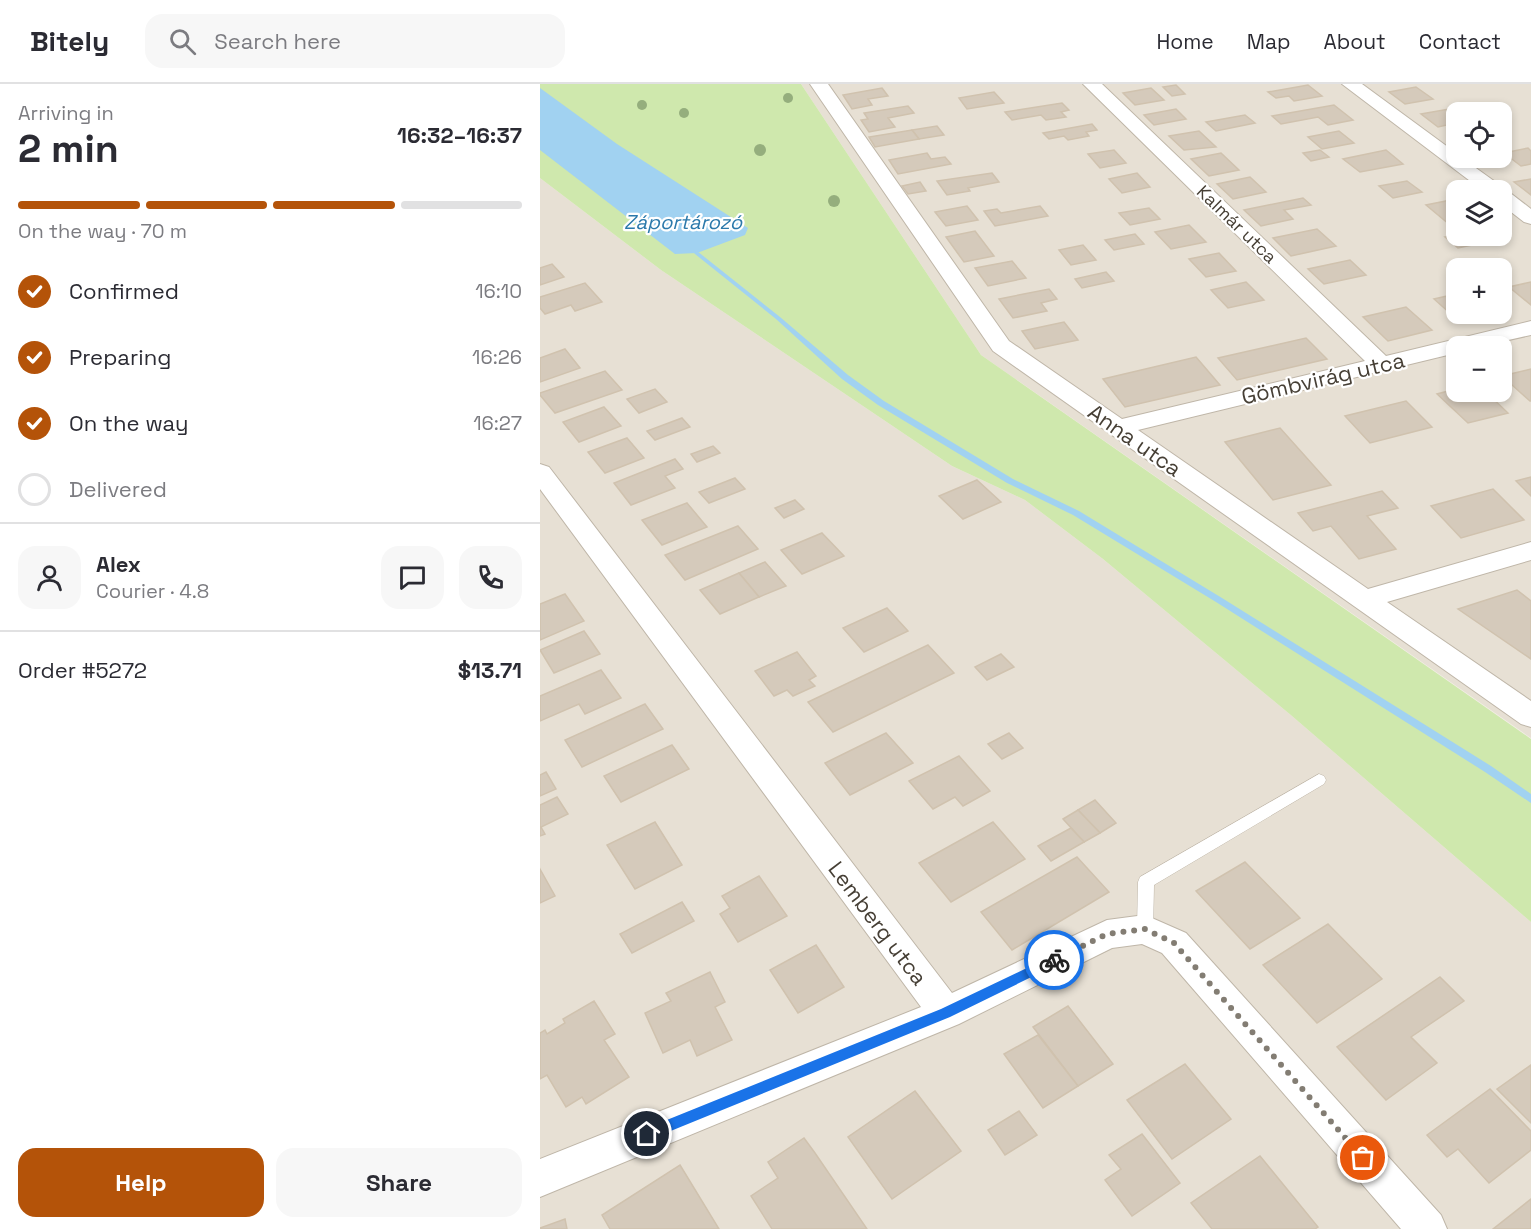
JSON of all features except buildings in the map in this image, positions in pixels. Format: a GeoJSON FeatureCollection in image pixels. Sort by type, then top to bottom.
{"type":"FeatureCollection","features":[{"type":"Feature","properties":{"kind":"street","name":"Anna utca"},"geometry":{"type":"LineString","coordinates":[[819,84],[1001,346],[1531,716]]}},
{"type":"Feature","properties":{"kind":"street","name":"Kalmár utca"},"geometry":{"type":"LineString","coordinates":[[1092,84],[1382,364]]}},
{"type":"Feature","properties":{"kind":"street"},"geometry":{"type":"LineString","coordinates":[[1351,84],[1481,180]]}},
{"type":"Feature","properties":{"kind":"street"},"geometry":{"type":"LineString","coordinates":[[1512,204],[1531,218]]}},
{"type":"Feature","properties":{"kind":"street","name":"Gömbvirág utca"},"geometry":{"type":"LineString","coordinates":[[1116,428],[1531,328]]}},
{"type":"Feature","properties":{"kind":"street","name":"Lemberg utca"},"geometry":{"type":"LineString","coordinates":[[540,472],[946,1013]]}},
{"type":"Feature","properties":{"kind":"street"},"geometry":{"type":"LineString","coordinates":[[1364,599],[1531,551]]}},
{"type":"Feature","properties":{"kind":"street"},"geometry":{"type":"LineString","coordinates":[[540,1178],[946,1013],[1107,934],[1145,929],[1174,943],[1426,1229]]}},
{"type":"Feature","properties":{"kind":"lane"},"geometry":{"type":"LineString","coordinates":[[1145,929],[1146,882],[1319,780]]}},
{"type":"Feature","properties":{"kind":"shaded area"},"geometry":{"type":"Polygon","coordinates":[[[801,84],[1531,84],[1531,738],[981,355],[801,84]]]}},
{"type":"Feature","properties":{"kind":"shaded area"},"geometry":{"type":"Polygon","coordinates":[[[540,178],[661,270],[952,466],[1025,500],[1103,559],[1292,716],[1531,922],[1531,1229],[540,1229],[540,178]]]}},
{"type":"Feature","properties":{"kind":"green space"},"geometry":{"type":"Polygon","coordinates":[[[540,84],[801,84],[981,355],[1531,739],[1531,922],[1292,716],[1103,559],[1025,500],[952,466],[661,270],[540,178],[540,84]]]}},
{"type":"Feature","properties":{"kind":"water","name":"Záportározó"},"geometry":{"type":"Polygon","coordinates":[[[540,88],[617,144],[748,228],[745,235],[697,253],[675,254],[540,150],[540,88]]]}},
{"type":"Feature","properties":{"kind":"waterway"},"geometry":{"type":"LineString","coordinates":[[697,253],[778,318],[845,377],[881,403],[1010,481],[1076,513],[1219,600],[1488,769],[1531,799]]}},
{"type":"Feature","properties":{"kind":"way so far"},"geometry":{"type":"LineString","coordinates":[[1054,960],[1107,934],[1145,929],[1174,943],[1363,1158]]}},
{"type":"Feature","properties":{"kind":"route"},"geometry":{"type":"LineString","coordinates":[[647,1134],[946,1013],[1054,960]]}}]}
